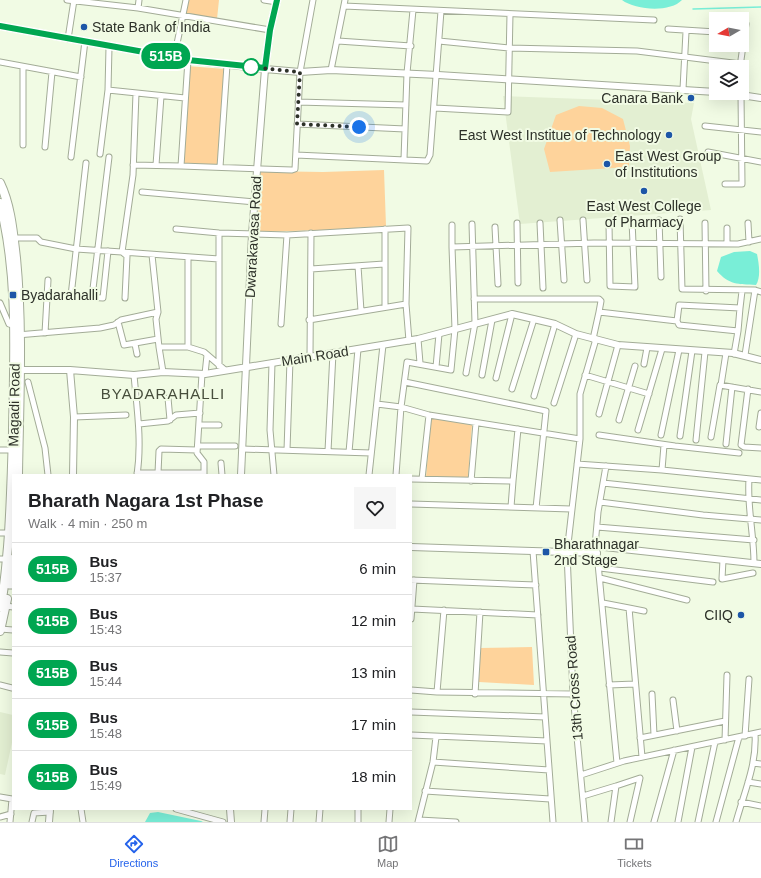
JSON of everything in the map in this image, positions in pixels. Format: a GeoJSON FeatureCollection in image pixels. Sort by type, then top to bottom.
{"type":"FeatureCollection","features":[{"type":"Feature","properties":{"kind":"main road","name":"Magadi Road"},"geometry":{"type":"LineString","coordinates":[[0,183],[10,217],[13,238],[19,294],[17,326]]}},
{"type":"Feature","properties":{"kind":"main road","name":"Magadi Road"},"geometry":{"type":"LineString","coordinates":[[0,203],[7,238],[22,370],[18,474]]}},
{"type":"Feature","properties":{"kind":"main road","name":"Magadi Road"},"geometry":{"type":"LineString","coordinates":[[13,474],[18,335]]}},
{"type":"Feature","properties":{"kind":"main road","name":"Magadi Road"},"geometry":{"type":"LineString","coordinates":[[6,607],[9,534],[12,523]]}},
{"type":"Feature","properties":{"kind":"main road","name":"Magadi Road"},"geometry":{"type":"LineString","coordinates":[[0,630],[11,586],[9,562]]}},
{"type":"Feature","properties":{"kind":"street"},"geometry":{"type":"LineString","coordinates":[[67,0],[111,2],[138,8],[270,30]]}},
{"type":"Feature","properties":{"kind":"street"},"geometry":{"type":"LineString","coordinates":[[68,39],[74,0]]}},
{"type":"Feature","properties":{"kind":"street"},"geometry":{"type":"LineString","coordinates":[[138,8],[139,0]]}},
{"type":"Feature","properties":{"kind":"street"},"geometry":{"type":"LineString","coordinates":[[174,58],[186,0]]}},
{"type":"Feature","properties":{"kind":"street"},"geometry":{"type":"LineString","coordinates":[[264,0],[277,1]]}},
{"type":"Feature","properties":{"kind":"street"},"geometry":{"type":"LineString","coordinates":[[134,165],[295,169],[300,72],[313,0]]}},
{"type":"Feature","properties":{"kind":"street"},"geometry":{"type":"LineString","coordinates":[[331,70],[345,0]]}},
{"type":"Feature","properties":{"kind":"street","name":"Dwarakavasa Road"},"geometry":{"type":"LineString","coordinates":[[241,474],[252,234],[265,68],[270,30],[277,1]]}},
{"type":"Feature","properties":{"kind":"street"},"geometry":{"type":"LineString","coordinates":[[344,6],[654,20]]}},
{"type":"Feature","properties":{"kind":"street"},"geometry":{"type":"LineString","coordinates":[[404,159],[407,74],[411,46],[413,10]]}},
{"type":"Feature","properties":{"kind":"street"},"geometry":{"type":"LineString","coordinates":[[296,155],[427,161],[430,155],[435,108],[441,11]]}},
{"type":"Feature","properties":{"kind":"street"},"geometry":{"type":"LineString","coordinates":[[435,108],[508,112],[510,14]]}},
{"type":"Feature","properties":{"kind":"street"},"geometry":{"type":"LineString","coordinates":[[0,26],[174,58],[300,72],[331,70],[438,75],[709,91]]}},
{"type":"Feature","properties":{"kind":"street"},"geometry":{"type":"LineString","coordinates":[[668,29],[686,32],[709,32]]}},
{"type":"Feature","properties":{"kind":"street"},"geometry":{"type":"LineString","coordinates":[[683,89],[686,32]]}},
{"type":"Feature","properties":{"kind":"street"},"geometry":{"type":"LineString","coordinates":[[71,157],[85,41]]}},
{"type":"Feature","properties":{"kind":"street"},"geometry":{"type":"LineString","coordinates":[[338,41],[411,46]]}},
{"type":"Feature","properties":{"kind":"street"},"geometry":{"type":"LineString","coordinates":[[439,41],[509,48],[637,50],[709,60]]}},
{"type":"Feature","properties":{"kind":"street"},"geometry":{"type":"LineString","coordinates":[[100,154],[108,90],[109,47]]}},
{"type":"Feature","properties":{"kind":"street"},"geometry":{"type":"LineString","coordinates":[[181,166],[188,60]]}},
{"type":"Feature","properties":{"kind":"street"},"geometry":{"type":"LineString","coordinates":[[0,62],[23,68],[81,77]]}},
{"type":"Feature","properties":{"kind":"street"},"geometry":{"type":"LineString","coordinates":[[220,167],[227,65]]}},
{"type":"Feature","properties":{"kind":"street"},"geometry":{"type":"LineString","coordinates":[[23,68],[23,145]]}},
{"type":"Feature","properties":{"kind":"street"},"geometry":{"type":"LineString","coordinates":[[45,147],[52,72]]}},
{"type":"Feature","properties":{"kind":"street"},"geometry":{"type":"LineString","coordinates":[[108,90],[185,98]]}},
{"type":"Feature","properties":{"kind":"street"},"geometry":{"type":"LineString","coordinates":[[122,252],[134,165],[136,94]]}},
{"type":"Feature","properties":{"kind":"street"},"geometry":{"type":"LineString","coordinates":[[156,165],[161,96]]}},
{"type":"Feature","properties":{"kind":"street"},"geometry":{"type":"LineString","coordinates":[[749,96],[761,98]]}},
{"type":"Feature","properties":{"kind":"street"},"geometry":{"type":"LineString","coordinates":[[725,184],[742,184],[741,129],[739,100]]}},
{"type":"Feature","properties":{"kind":"street"},"geometry":{"type":"LineString","coordinates":[[298,102],[406,104]]}},
{"type":"Feature","properties":{"kind":"street"},"geometry":{"type":"LineString","coordinates":[[297,124],[406,129]]}},
{"type":"Feature","properties":{"kind":"street"},"geometry":{"type":"LineString","coordinates":[[705,126],[761,132]]}},
{"type":"Feature","properties":{"kind":"street"},"geometry":{"type":"LineString","coordinates":[[708,152],[761,162]]}},
{"type":"Feature","properties":{"kind":"street"},"geometry":{"type":"LineString","coordinates":[[92,297],[109,157]]}},
{"type":"Feature","properties":{"kind":"street"},"geometry":{"type":"LineString","coordinates":[[86,163],[71,296],[103,298],[108,251]]}},
{"type":"Feature","properties":{"kind":"street"},"geometry":{"type":"LineString","coordinates":[[142,192],[255,202]]}},
{"type":"Feature","properties":{"kind":"street"},"geometry":{"type":"LineString","coordinates":[[680,219],[682,243],[682,289],[706,291],[755,290],[761,292]]}},
{"type":"Feature","properties":{"kind":"street"},"geometry":{"type":"LineString","coordinates":[[560,220],[564,280]]}},
{"type":"Feature","properties":{"kind":"street"},"geometry":{"type":"LineString","coordinates":[[583,220],[587,280]]}},
{"type":"Feature","properties":{"kind":"street"},"geometry":{"type":"LineString","coordinates":[[659,220],[661,277]]}},
{"type":"Feature","properties":{"kind":"street"},"geometry":{"type":"LineString","coordinates":[[608,222],[610,286],[635,287],[632,221]]}},
{"type":"Feature","properties":{"kind":"street"},"geometry":{"type":"LineString","coordinates":[[517,223],[518,283]]}},
{"type":"Feature","properties":{"kind":"street"},"geometry":{"type":"LineString","coordinates":[[705,223],[706,291]]}},
{"type":"Feature","properties":{"kind":"street"},"geometry":{"type":"LineString","coordinates":[[466,373],[475,323],[472,224]]}},
{"type":"Feature","properties":{"kind":"street"},"geometry":{"type":"LineString","coordinates":[[540,224],[543,288]]}},
{"type":"Feature","properties":{"kind":"street"},"geometry":{"type":"LineString","coordinates":[[748,224],[749,242]]}},
{"type":"Feature","properties":{"kind":"street"},"geometry":{"type":"LineString","coordinates":[[396,474],[401,407],[407,362],[420,363],[451,370],[455,329],[452,225]]}},
{"type":"Feature","properties":{"kind":"street"},"geometry":{"type":"LineString","coordinates":[[495,227],[498,284]]}},
{"type":"Feature","properties":{"kind":"street"},"geometry":{"type":"LineString","coordinates":[[176,229],[219,233],[287,235],[408,228],[406,304],[409,341]]}},
{"type":"Feature","properties":{"kind":"street"},"geometry":{"type":"LineString","coordinates":[[727,228],[727,244]]}},
{"type":"Feature","properties":{"kind":"street"},"geometry":{"type":"LineString","coordinates":[[385,229],[385,307]]}},
{"type":"Feature","properties":{"kind":"street"},"geometry":{"type":"LineString","coordinates":[[219,233],[219,366]]}},
{"type":"Feature","properties":{"kind":"street"},"geometry":{"type":"LineString","coordinates":[[310,356],[309,320],[311,233]]}},
{"type":"Feature","properties":{"kind":"street"},"geometry":{"type":"LineString","coordinates":[[281,324],[287,235]]}},
{"type":"Feature","properties":{"kind":"street"},"geometry":{"type":"LineString","coordinates":[[13,238],[37,238],[42,242],[76,249],[219,259]]}},
{"type":"Feature","properties":{"kind":"street"},"geometry":{"type":"LineString","coordinates":[[452,247],[584,243],[727,244],[749,242],[761,239]]}},
{"type":"Feature","properties":{"kind":"street"},"geometry":{"type":"LineString","coordinates":[[122,252],[127,256],[125,298]]}},
{"type":"Feature","properties":{"kind":"street"},"geometry":{"type":"LineString","coordinates":[[152,255],[158,312],[156,319],[163,372]]}},
{"type":"Feature","properties":{"kind":"street"},"geometry":{"type":"LineString","coordinates":[[188,257],[188,347]]}},
{"type":"Feature","properties":{"kind":"street"},"geometry":{"type":"LineString","coordinates":[[311,269],[384,264]]}},
{"type":"Feature","properties":{"kind":"street"},"geometry":{"type":"LineString","coordinates":[[358,266],[361,311]]}},
{"type":"Feature","properties":{"kind":"street"},"geometry":{"type":"LineString","coordinates":[[45,333],[48,280]]}},
{"type":"Feature","properties":{"kind":"street"},"geometry":{"type":"LineString","coordinates":[[745,355],[755,290]]}},
{"type":"Feature","properties":{"kind":"street"},"geometry":{"type":"LineString","coordinates":[[734,354],[742,291]]}},
{"type":"Feature","properties":{"kind":"street"},"geometry":{"type":"LineString","coordinates":[[474,299],[599,299],[601,301],[599,312],[677,321],[679,325],[738,331]]}},
{"type":"Feature","properties":{"kind":"street"},"geometry":{"type":"LineString","coordinates":[[0,303],[1,309],[9,324],[17,326]]}},
{"type":"Feature","properties":{"kind":"street"},"geometry":{"type":"LineString","coordinates":[[309,320],[406,304]]}},
{"type":"Feature","properties":{"kind":"street"},"geometry":{"type":"LineString","coordinates":[[677,321],[679,305],[740,308]]}},
{"type":"Feature","properties":{"kind":"street"},"geometry":{"type":"LineString","coordinates":[[18,335],[100,328],[158,312]]}},
{"type":"Feature","properties":{"kind":"street","name":"13th Cross Road"},"geometry":{"type":"LineString","coordinates":[[585,822],[573,694],[567,553],[580,439],[580,400],[599,312]]}},
{"type":"Feature","properties":{"kind":"street"},"geometry":{"type":"LineString","coordinates":[[496,378],[512,314],[555,324],[576,334],[618,345],[726,353],[745,355],[761,359]]}},
{"type":"Feature","properties":{"kind":"street","name":"Main Road"},"geometry":{"type":"LineString","coordinates":[[22,370],[70,370],[134,375],[163,372],[204,374],[333,352],[409,341],[512,314]]}},
{"type":"Feature","properties":{"kind":"street"},"geometry":{"type":"LineString","coordinates":[[512,389],[534,319]]}},
{"type":"Feature","properties":{"kind":"street"},"geometry":{"type":"LineString","coordinates":[[482,375],[492,320]]}},
{"type":"Feature","properties":{"kind":"street"},"geometry":{"type":"LineString","coordinates":[[118,322],[123,345],[158,340]]}},
{"type":"Feature","properties":{"kind":"street"},"geometry":{"type":"LineString","coordinates":[[534,396],[555,324]]}},
{"type":"Feature","properties":{"kind":"street"},"geometry":{"type":"LineString","coordinates":[[436,366],[439,334]]}},
{"type":"Feature","properties":{"kind":"street"},"geometry":{"type":"LineString","coordinates":[[554,403],[576,334]]}},
{"type":"Feature","properties":{"kind":"street"},"geometry":{"type":"LineString","coordinates":[[418,339],[420,363]]}},
{"type":"Feature","properties":{"kind":"street"},"geometry":{"type":"LineString","coordinates":[[135,344],[137,354]]}},
{"type":"Feature","properties":{"kind":"street"},"geometry":{"type":"LineString","coordinates":[[369,474],[383,345]]}},
{"type":"Feature","properties":{"kind":"street"},"geometry":{"type":"LineString","coordinates":[[599,414],[618,345]]}},
{"type":"Feature","properties":{"kind":"street"},"geometry":{"type":"LineString","coordinates":[[159,347],[188,347],[204,352],[225,370]]}},
{"type":"Feature","properties":{"kind":"street"},"geometry":{"type":"LineString","coordinates":[[644,364],[647,348]]}},
{"type":"Feature","properties":{"kind":"street"},"geometry":{"type":"LineString","coordinates":[[349,452],[358,349]]}},
{"type":"Feature","properties":{"kind":"street"},"geometry":{"type":"LineString","coordinates":[[638,430],[662,349]]}},
{"type":"Feature","properties":{"kind":"street"},"geometry":{"type":"LineString","coordinates":[[661,435],[679,350]]}},
{"type":"Feature","properties":{"kind":"street"},"geometry":{"type":"LineString","coordinates":[[680,436],[692,351]]}},
{"type":"Feature","properties":{"kind":"street"},"geometry":{"type":"LineString","coordinates":[[328,451],[333,352]]}},
{"type":"Feature","properties":{"kind":"street"},"geometry":{"type":"LineString","coordinates":[[696,440],[706,352]]}},
{"type":"Feature","properties":{"kind":"street"},"geometry":{"type":"LineString","coordinates":[[711,437],[726,353]]}},
{"type":"Feature","properties":{"kind":"street"},"geometry":{"type":"LineString","coordinates":[[134,375],[139,457],[137,474],[204,474],[204,462],[197,453],[197,448],[204,374],[208,355]]}},
{"type":"Feature","properties":{"kind":"street"},"geometry":{"type":"LineString","coordinates":[[287,450],[290,360]]}},
{"type":"Feature","properties":{"kind":"street"},"geometry":{"type":"LineString","coordinates":[[272,363],[270,430],[274,474]]}},
{"type":"Feature","properties":{"kind":"street"},"geometry":{"type":"LineString","coordinates":[[619,420],[636,366]]}},
{"type":"Feature","properties":{"kind":"street"},"geometry":{"type":"LineString","coordinates":[[70,370],[74,417],[73,474]]}},
{"type":"Feature","properties":{"kind":"street"},"geometry":{"type":"LineString","coordinates":[[585,375],[649,394]]}},
{"type":"Feature","properties":{"kind":"street"},"geometry":{"type":"LineString","coordinates":[[28,382],[45,448],[48,474]]}},
{"type":"Feature","properties":{"kind":"street"},"geometry":{"type":"LineString","coordinates":[[405,382],[546,411],[536,508]]}},
{"type":"Feature","properties":{"kind":"street"},"geometry":{"type":"LineString","coordinates":[[721,385],[761,392]]}},
{"type":"Feature","properties":{"kind":"street"},"geometry":{"type":"LineString","coordinates":[[726,444],[732,387]]}},
{"type":"Feature","properties":{"kind":"street"},"geometry":{"type":"LineString","coordinates":[[748,390],[741,445],[744,447],[761,448]]}},
{"type":"Feature","properties":{"kind":"street"},"geometry":{"type":"LineString","coordinates":[[168,398],[170,420]]}},
{"type":"Feature","properties":{"kind":"street"},"geometry":{"type":"LineString","coordinates":[[377,404],[401,407],[429,415],[580,439]]}},
{"type":"Feature","properties":{"kind":"street"},"geometry":{"type":"LineString","coordinates":[[138,424],[170,420],[176,415],[200,413]]}},
{"type":"Feature","properties":{"kind":"street"},"geometry":{"type":"LineString","coordinates":[[759,427],[761,413]]}},
{"type":"Feature","properties":{"kind":"street"},"geometry":{"type":"LineString","coordinates":[[74,417],[126,415]]}},
{"type":"Feature","properties":{"kind":"street"},"geometry":{"type":"LineString","coordinates":[[422,479],[429,415]]}},
{"type":"Feature","properties":{"kind":"street"},"geometry":{"type":"LineString","coordinates":[[471,481],[476,423]]}},
{"type":"Feature","properties":{"kind":"street"},"geometry":{"type":"LineString","coordinates":[[199,425],[218,425]]}},
{"type":"Feature","properties":{"kind":"street"},"geometry":{"type":"LineString","coordinates":[[511,507],[518,429]]}},
{"type":"Feature","properties":{"kind":"street"},"geometry":{"type":"LineString","coordinates":[[599,435],[664,445],[739,453]]}},
{"type":"Feature","properties":{"kind":"street"},"geometry":{"type":"LineString","coordinates":[[662,470],[664,445]]}},
{"type":"Feature","properties":{"kind":"street"},"geometry":{"type":"LineString","coordinates":[[158,473],[159,451],[161,449],[235,446]]}},
{"type":"Feature","properties":{"kind":"street"},"geometry":{"type":"LineString","coordinates":[[242,449],[371,453]]}},
{"type":"Feature","properties":{"kind":"street"},"geometry":{"type":"LineString","coordinates":[[0,450],[13,450]]}},
{"type":"Feature","properties":{"kind":"street"},"geometry":{"type":"LineString","coordinates":[[222,463],[222,474]]}},
{"type":"Feature","properties":{"kind":"street"},"geometry":{"type":"LineString","coordinates":[[577,464],[662,470],[761,480]]}},
{"type":"Feature","properties":{"kind":"street"},"geometry":{"type":"LineString","coordinates":[[606,466],[595,546],[600,568],[617,763]]}},
{"type":"Feature","properties":{"kind":"street"},"geometry":{"type":"LineString","coordinates":[[412,479],[513,481]]}},
{"type":"Feature","properties":{"kind":"street"},"geometry":{"type":"LineString","coordinates":[[595,546],[758,564],[748,499],[749,479]]}},
{"type":"Feature","properties":{"kind":"street"},"geometry":{"type":"LineString","coordinates":[[603,483],[761,500]]}},
{"type":"Feature","properties":{"kind":"street"},"geometry":{"type":"LineString","coordinates":[[600,502],[703,515],[761,520]]}},
{"type":"Feature","properties":{"kind":"street"},"geometry":{"type":"LineString","coordinates":[[412,504],[572,510]]}},
{"type":"Feature","properties":{"kind":"street"},"geometry":{"type":"LineString","coordinates":[[597,528],[754,542],[761,541]]}},
{"type":"Feature","properties":{"kind":"street"},"geometry":{"type":"LineString","coordinates":[[0,533],[9,534]]}},
{"type":"Feature","properties":{"kind":"street"},"geometry":{"type":"LineString","coordinates":[[412,547],[597,553]]}},
{"type":"Feature","properties":{"kind":"street"},"geometry":{"type":"LineString","coordinates":[[533,552],[550,799],[553,822]]}},
{"type":"Feature","properties":{"kind":"street"},"geometry":{"type":"LineString","coordinates":[[723,560],[722,579],[753,573]]}},
{"type":"Feature","properties":{"kind":"street"},"geometry":{"type":"LineString","coordinates":[[600,568],[713,582]]}},
{"type":"Feature","properties":{"kind":"street"},"geometry":{"type":"LineString","coordinates":[[600,578],[687,600]]}},
{"type":"Feature","properties":{"kind":"street"},"geometry":{"type":"LineString","coordinates":[[536,585],[413,580],[412,609],[538,615]]}},
{"type":"Feature","properties":{"kind":"street"},"geometry":{"type":"LineString","coordinates":[[603,603],[644,611]]}},
{"type":"Feature","properties":{"kind":"street"},"geometry":{"type":"LineString","coordinates":[[629,608],[642,757]]}},
{"type":"Feature","properties":{"kind":"street"},"geometry":{"type":"LineString","coordinates":[[437,692],[444,610]]}},
{"type":"Feature","properties":{"kind":"street"},"geometry":{"type":"LineString","coordinates":[[475,694],[480,612]]}},
{"type":"Feature","properties":{"kind":"street"},"geometry":{"type":"LineString","coordinates":[[0,630],[12,630]]}},
{"type":"Feature","properties":{"kind":"street"},"geometry":{"type":"LineString","coordinates":[[0,652],[12,653]]}},
{"type":"Feature","properties":{"kind":"street"},"geometry":{"type":"LineString","coordinates":[[725,740],[727,675]]}},
{"type":"Feature","properties":{"kind":"street"},"geometry":{"type":"LineString","coordinates":[[746,736],[749,679]]}},
{"type":"Feature","properties":{"kind":"street"},"geometry":{"type":"LineString","coordinates":[[609,685],[636,684]]}},
{"type":"Feature","properties":{"kind":"street"},"geometry":{"type":"LineString","coordinates":[[0,685],[12,688]]}},
{"type":"Feature","properties":{"kind":"street"},"geometry":{"type":"LineString","coordinates":[[412,690],[475,694],[573,694]]}},
{"type":"Feature","properties":{"kind":"street"},"geometry":{"type":"LineString","coordinates":[[652,694],[654,735]]}},
{"type":"Feature","properties":{"kind":"street"},"geometry":{"type":"LineString","coordinates":[[673,700],[677,731]]}},
{"type":"Feature","properties":{"kind":"street"},"geometry":{"type":"LineString","coordinates":[[412,712],[545,717]]}},
{"type":"Feature","properties":{"kind":"street"},"geometry":{"type":"LineString","coordinates":[[640,738],[725,721]]}},
{"type":"Feature","properties":{"kind":"street"},"geometry":{"type":"LineString","coordinates":[[581,775],[600,770],[617,763],[642,757],[761,732]]}},
{"type":"Feature","properties":{"kind":"street"},"geometry":{"type":"LineString","coordinates":[[736,822],[758,746],[755,734]]}},
{"type":"Feature","properties":{"kind":"street"},"geometry":{"type":"LineString","coordinates":[[412,735],[547,741]]}},
{"type":"Feature","properties":{"kind":"street"},"geometry":{"type":"LineString","coordinates":[[436,737],[433,762],[418,821],[456,822]]}},
{"type":"Feature","properties":{"kind":"street"},"geometry":{"type":"LineString","coordinates":[[716,822],[739,737]]}},
{"type":"Feature","properties":{"kind":"street"},"geometry":{"type":"LineString","coordinates":[[698,822],[715,742]]}},
{"type":"Feature","properties":{"kind":"street"},"geometry":{"type":"LineString","coordinates":[[678,822],[692,747]]}},
{"type":"Feature","properties":{"kind":"street"},"geometry":{"type":"LineString","coordinates":[[654,822],[674,750]]}},
{"type":"Feature","properties":{"kind":"street"},"geometry":{"type":"LineString","coordinates":[[433,762],[549,770]]}},
{"type":"Feature","properties":{"kind":"street"},"geometry":{"type":"LineString","coordinates":[[753,762],[761,764]]}},
{"type":"Feature","properties":{"kind":"street"},"geometry":{"type":"LineString","coordinates":[[583,796],[640,778],[630,822]]}},
{"type":"Feature","properties":{"kind":"street"},"geometry":{"type":"LineString","coordinates":[[748,782],[761,784]]}},
{"type":"Feature","properties":{"kind":"street"},"geometry":{"type":"LineString","coordinates":[[611,822],[616,786]]}},
{"type":"Feature","properties":{"kind":"street"},"geometry":{"type":"LineString","coordinates":[[425,791],[550,799]]}},
{"type":"Feature","properties":{"kind":"street"},"geometry":{"type":"LineString","coordinates":[[0,797],[12,799],[10,822]]}},
{"type":"Feature","properties":{"kind":"street"},"geometry":{"type":"LineString","coordinates":[[741,802],[761,806]]}},
{"type":"Feature","properties":{"kind":"street"},"geometry":{"type":"LineString","coordinates":[[81,810],[83,822]]}},
{"type":"Feature","properties":{"kind":"street"},"geometry":{"type":"LineString","coordinates":[[180,810],[222,822]]}},
{"type":"Feature","properties":{"kind":"street"},"geometry":{"type":"LineString","coordinates":[[230,810],[231,822]]}},
{"type":"Feature","properties":{"kind":"street"},"geometry":{"type":"LineString","coordinates":[[264,822],[265,810]]}},
{"type":"Feature","properties":{"kind":"street"},"geometry":{"type":"LineString","coordinates":[[290,822],[291,810]]}},
{"type":"Feature","properties":{"kind":"street"},"geometry":{"type":"LineString","coordinates":[[319,822],[320,810]]}},
{"type":"Feature","properties":{"kind":"street"},"geometry":{"type":"LineString","coordinates":[[358,810],[358,822]]}},
{"type":"Feature","properties":{"kind":"street"},"geometry":{"type":"LineString","coordinates":[[389,822],[390,810]]}},
{"type":"Feature","properties":{"kind":"street"},"geometry":{"type":"LineString","coordinates":[[32,822],[34,813],[50,811],[49,822]]}},
{"type":"Feature","properties":{"kind":"street"},"geometry":{"type":"LineString","coordinates":[[0,817],[11,814]]}},
{"type":"Feature","properties":{"kind":"shaded area"},"geometry":{"type":"Polygon","coordinates":[[[188,0],[219,0],[217,19],[185,14],[188,0]]]}},
{"type":"Feature","properties":{"kind":"shaded area"},"geometry":{"type":"Polygon","coordinates":[[[187,66],[225,69],[217,167],[179,164],[187,66]]]}},
{"type":"Feature","properties":{"kind":"shaded area","name":"East West Group of Institutions"},"geometry":{"type":"Polygon","coordinates":[[[503,96],[694,103],[691,119],[711,210],[520,224],[503,96]]]}},
{"type":"Feature","properties":{"kind":"shaded area"},"geometry":{"type":"Polygon","coordinates":[[[579,106],[602,108],[623,119],[630,146],[629,167],[550,172],[544,149],[556,115],[579,106]]]}},
{"type":"Feature","properties":{"kind":"shaded area"},"geometry":{"type":"Polygon","coordinates":[[[384,170],[386,226],[257,232],[261,171],[323,172],[384,170]]]}},
{"type":"Feature","properties":{"kind":"shaded area"},"geometry":{"type":"Polygon","coordinates":[[[431,417],[472,425],[468,479],[426,477],[431,417]]]}},
{"type":"Feature","properties":{"kind":"shaded area"},"geometry":{"type":"Polygon","coordinates":[[[532,647],[534,685],[479,682],[480,648],[532,647]]]}},
{"type":"Feature","properties":{"kind":"shaded area"},"geometry":{"type":"Polygon","coordinates":[[[0,712],[12,715],[12,743],[5,775],[0,774],[0,712]]]}},
{"type":"Feature","properties":{"kind":"water"},"geometry":{"type":"Polygon","coordinates":[[[622,0],[682,0],[669,7],[652,9],[635,6],[622,0]]]}},
{"type":"Feature","properties":{"kind":"water"},"geometry":{"type":"Polygon","coordinates":[[[750,251],[757,254],[758,258],[759,274],[756,285],[734,283],[721,276],[717,271],[721,257],[734,252],[750,251]]]}},
{"type":"Feature","properties":{"kind":"water"},"geometry":{"type":"Polygon","coordinates":[[[158,812],[203,822],[145,822],[150,813],[158,812]]]}},
{"type":"Feature","properties":{"kind":"waterway"},"geometry":{"type":"LineString","coordinates":[[693,9],[761,7]]}},
{"type":"Feature","properties":{"kind":"bus line","name":"515B"},"geometry":{"type":"LineString","coordinates":[[0,26],[174,58],[265,68],[270,30],[277,0]]}},
{"type":"Feature","properties":{"kind":"place","name":"State Bank of India"},"geometry":{"type":"Point","coordinates":[84,27]}},
{"type":"Feature","properties":{"kind":"place","name":"Canara Bank"},"geometry":{"type":"Point","coordinates":[691,98]}},
{"type":"Feature","properties":{"kind":"place","name":"East West Institue of Technology"},"geometry":{"type":"Point","coordinates":[669,135]}},
{"type":"Feature","properties":{"kind":"place","name":"East West Group of Institutions"},"geometry":{"type":"Point","coordinates":[607,164]}},
{"type":"Feature","properties":{"kind":"place","name":"East West College of Pharmacy"},"geometry":{"type":"Point","coordinates":[644,191]}},
{"type":"Feature","properties":{"kind":"place","name":"Byadarahalli"},"geometry":{"type":"Point","coordinates":[13,295]}},
{"type":"Feature","properties":{"kind":"place","name":"Bharathnagar 2nd Stage"},"geometry":{"type":"Point","coordinates":[546,552]}},
{"type":"Feature","properties":{"kind":"place","name":"CIIQ"},"geometry":{"type":"Point","coordinates":[741,615]}},
{"type":"Feature","properties":{"kind":"district","name":"BYADARAHALLI"},"geometry":{"type":"Point","coordinates":[163,393]}},
{"type":"Feature","properties":{"kind":"route"},"geometry":{"type":"LineString","coordinates":[[251,67],[300,72],[297,124],[359,127]]}}]}
